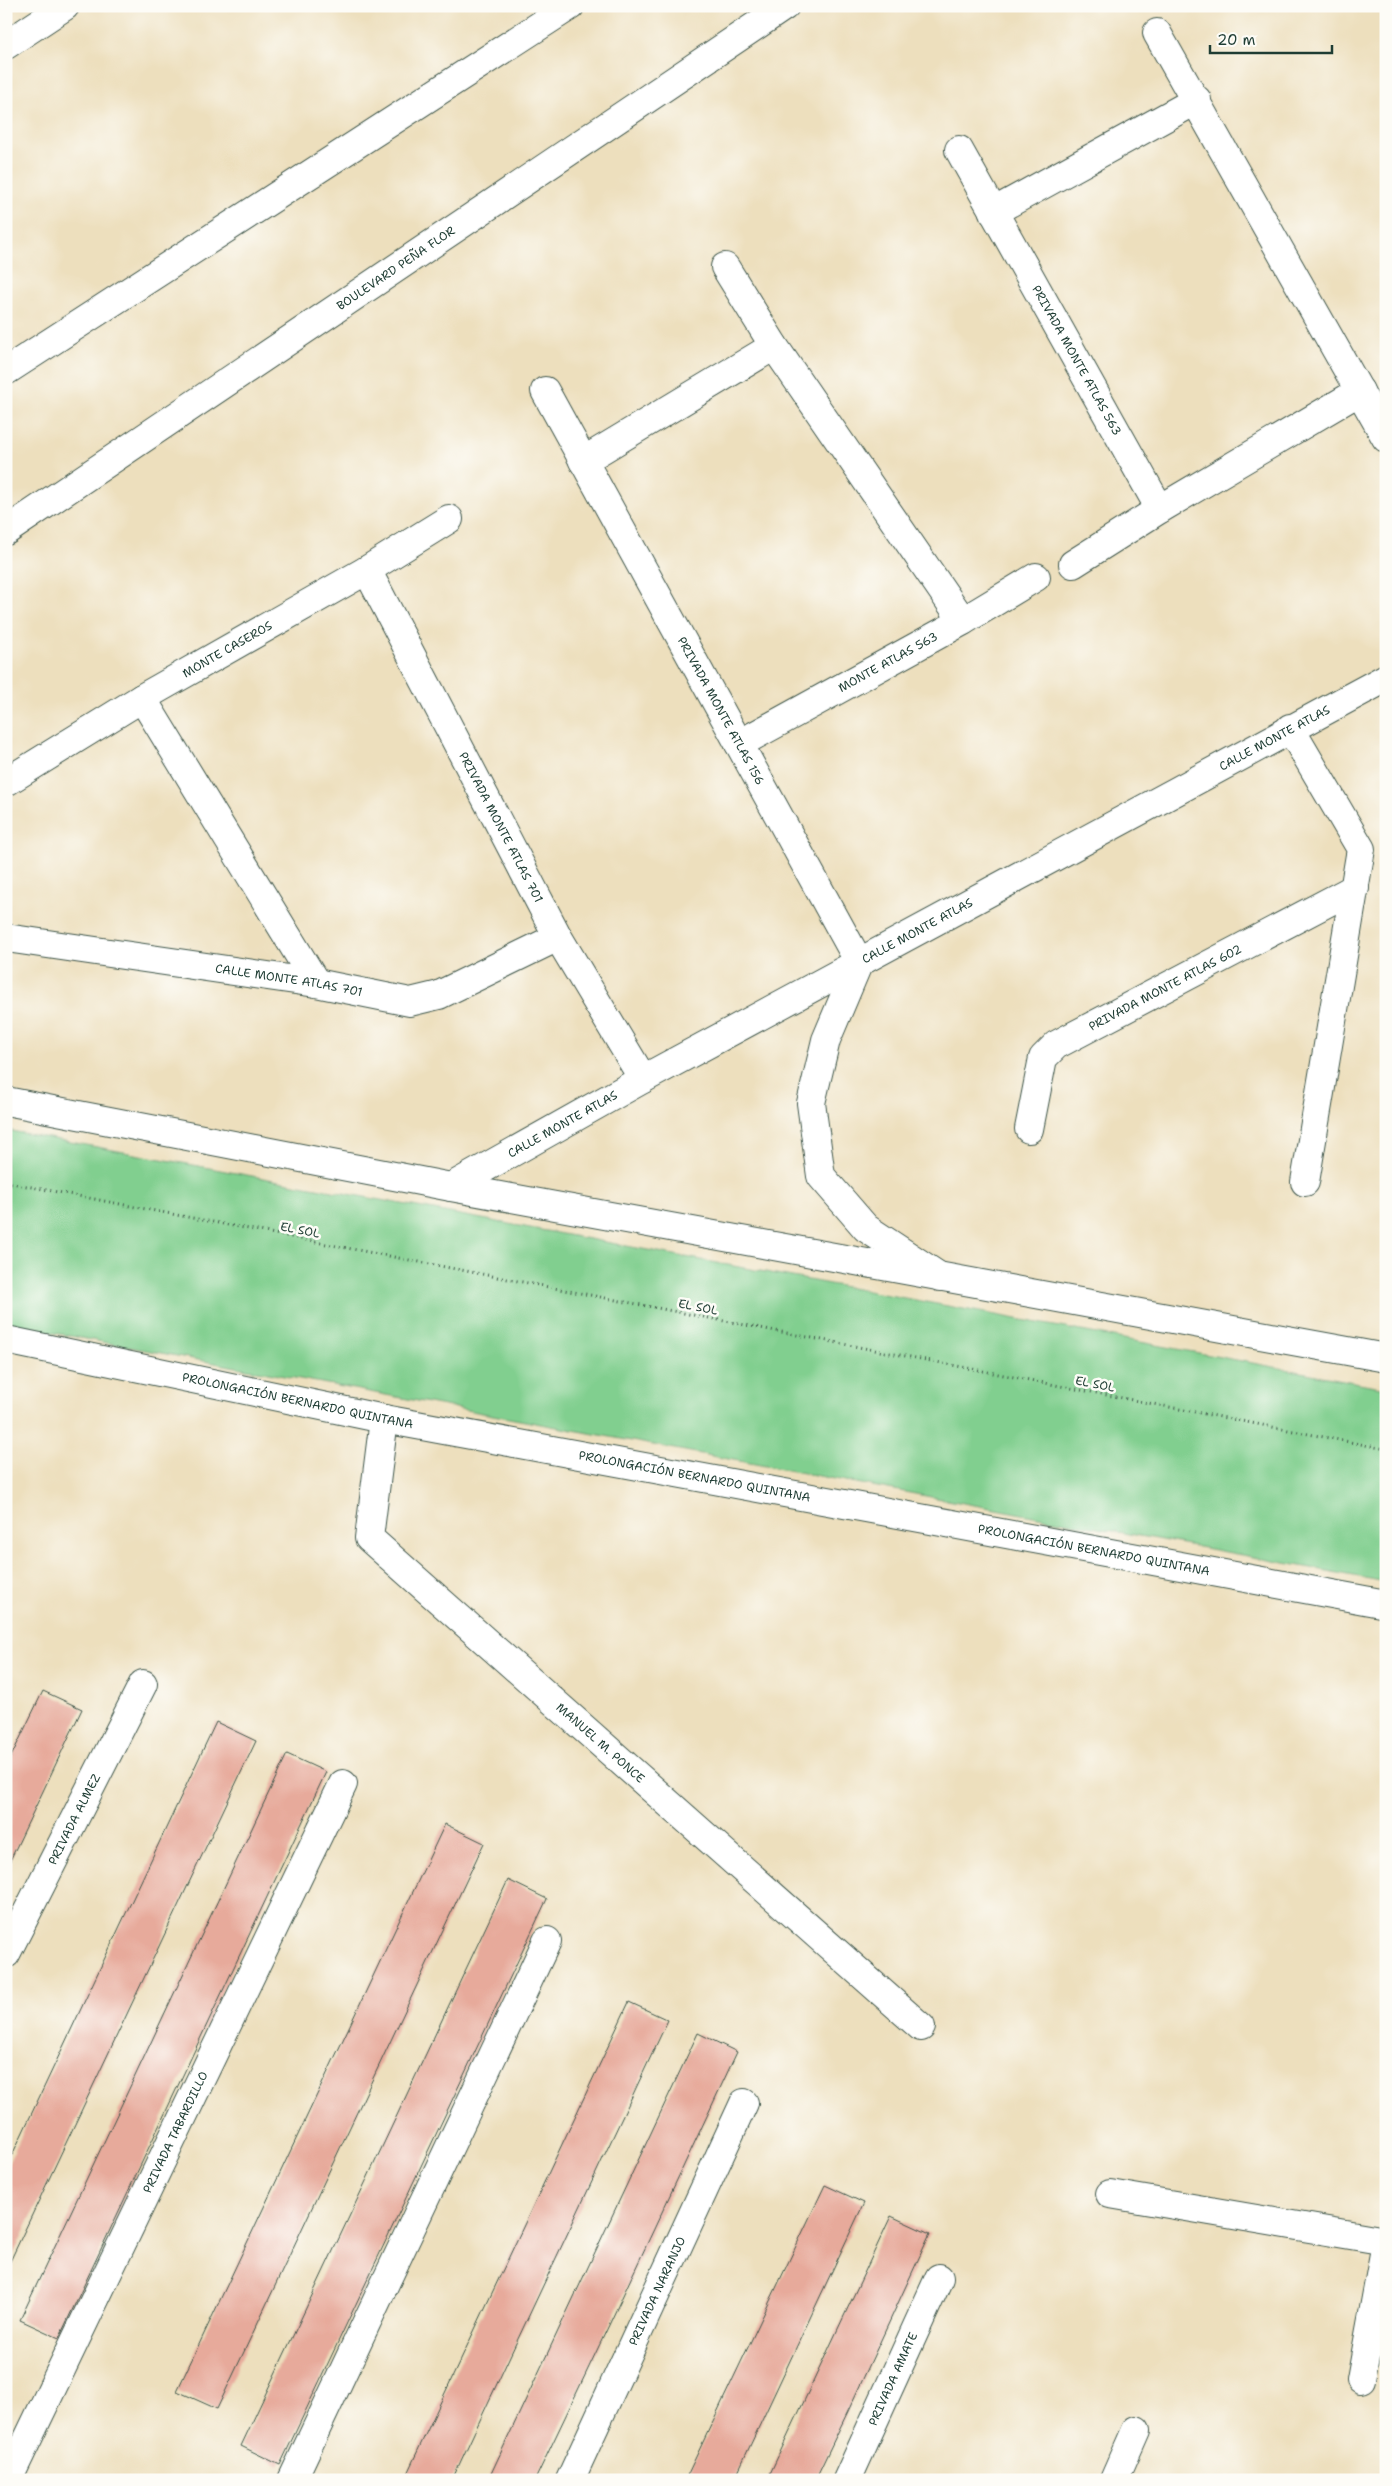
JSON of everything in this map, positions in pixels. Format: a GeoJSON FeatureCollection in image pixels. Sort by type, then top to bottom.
{"type":"FeatureCollection","features":[{"type":"Feature","properties":{"kind":"street"},"geometry":{"type":"LineString","coordinates":[[6,45],[66,6]]}},
{"type":"Feature","properties":{"kind":"street"},"geometry":{"type":"LineString","coordinates":[[6,371],[570,6]]}},
{"type":"Feature","properties":{"kind":"street","name":"BOULEVARD PEÑA FLOR"},"geometry":{"type":"LineString","coordinates":[[6,531],[785,6]]}},
{"type":"Feature","properties":{"kind":"street"},"geometry":{"type":"LineString","coordinates":[[1157,32],[1386,438]]}},
{"type":"Feature","properties":{"kind":"street"},"geometry":{"type":"LineString","coordinates":[[993,212],[1197,100]]}},
{"type":"Feature","properties":{"kind":"street","name":"PRIVADA MONTE ATLAS 563"},"geometry":{"type":"LineString","coordinates":[[959,150],[1160,508]]}},
{"type":"Feature","properties":{"kind":"street"},"geometry":{"type":"LineString","coordinates":[[725,267],[774,346],[963,622]]}},
{"type":"Feature","properties":{"kind":"street"},"geometry":{"type":"LineString","coordinates":[[583,461],[774,346]]}},
{"type":"Feature","properties":{"kind":"street","name":"PRIVADA MONTE ATLAS 156"},"geometry":{"type":"LineString","coordinates":[[545,390],[859,962]]}},
{"type":"Feature","properties":{"kind":"street"},"geometry":{"type":"LineString","coordinates":[[1073,564],[1160,508],[1360,391]]}},
{"type":"Feature","properties":{"kind":"street","name":"MONTE CASEROS"},"geometry":{"type":"LineString","coordinates":[[6,782],[142,698],[367,570],[449,520]]}},
{"type":"Feature","properties":{"kind":"street","name":"PRIVADA MONTE ATLAS 701"},"geometry":{"type":"LineString","coordinates":[[367,570],[558,937],[643,1079]]}},
{"type":"Feature","properties":{"kind":"street","name":"MONTE ATLAS 563"},"geometry":{"type":"LineString","coordinates":[[739,744],[963,622],[1036,577]]}},
{"type":"Feature","properties":{"kind":"street","name":"CALLE MONTE ATLAS"},"geometry":{"type":"LineString","coordinates":[[451,1187],[643,1079],[1290,728],[1386,678]]}},
{"type":"Feature","properties":{"kind":"street"},"geometry":{"type":"LineString","coordinates":[[142,698],[316,983]]}},
{"type":"Feature","properties":{"kind":"street"},"geometry":{"type":"LineString","coordinates":[[1290,728],[1362,849],[1305,1182]]}},
{"type":"Feature","properties":{"kind":"street","name":"PRIVADA MONTE ATLAS 602"},"geometry":{"type":"LineString","coordinates":[[1029,1129],[1043,1058],[1056,1045],[1355,888]]}},
{"type":"Feature","properties":{"kind":"street","name":"CALLE MONTE ATLAS 701"},"geometry":{"type":"LineString","coordinates":[[6,938],[316,983],[410,1002],[439,996],[558,937]]}},
{"type":"Feature","properties":{"kind":"street"},"geometry":{"type":"LineString","coordinates":[[859,962],[826,1040],[811,1103],[820,1176],[866,1228],[940,1277]]}},
{"type":"Feature","properties":{"kind":"street"},"geometry":{"type":"LineString","coordinates":[[6,1101],[451,1187],[1386,1358]]}},
{"type":"Feature","properties":{"kind":"street","name":"PROLONGACIÓN BERNARDO QUINTANA"},"geometry":{"type":"LineString","coordinates":[[6,1340],[384,1419],[1386,1604]]}},
{"type":"Feature","properties":{"kind":"street","name":"MANUEL M. PONCE"},"geometry":{"type":"LineString","coordinates":[[384,1419],[369,1538],[921,2027]]}},
{"type":"Feature","properties":{"kind":"street","name":"PRIVADA ALMEZ"},"geometry":{"type":"LineString","coordinates":[[6,1954],[144,1684]]}},
{"type":"Feature","properties":{"kind":"street","name":"PRIVADA TABARDILLO"},"geometry":{"type":"LineString","coordinates":[[8,2480],[343,1784]]}},
{"type":"Feature","properties":{"kind":"street"},"geometry":{"type":"LineString","coordinates":[[292,2480],[547,1940]]}},
{"type":"Feature","properties":{"kind":"street","name":"PRIVADA NARANJO"},"geometry":{"type":"LineString","coordinates":[[570,2480],[744,2102]]}},
{"type":"Feature","properties":{"kind":"street"},"geometry":{"type":"LineString","coordinates":[[1110,2194],[1386,2242],[1361,2379]]}},
{"type":"Feature","properties":{"kind":"street","name":"PRIVADA AMATE"},"geometry":{"type":"LineString","coordinates":[[847,2480],[939,2278]]}},
{"type":"Feature","properties":{"kind":"street"},"geometry":{"type":"LineString","coordinates":[[1114,2480],[1136,2430]]}},
{"type":"Feature","properties":{"kind":"path","name":"EL SOL"},"geometry":{"type":"LineString","coordinates":[[6,1182],[1386,1449]]}},
{"type":"Feature","properties":{"kind":"green space"},"geometry":{"type":"Polygon","coordinates":[[[6,1130],[1386,1388],[1386,1582],[6,1324],[6,1130]]]}},
{"type":"Feature","properties":{"kind":"building"},"geometry":{"type":"Polygon","coordinates":[[[43,1691],[82,1709],[6,1869],[6,1767],[43,1691]]]}},
{"type":"Feature","properties":{"kind":"building"},"geometry":{"type":"Polygon","coordinates":[[[216,1722],[256,1741],[6,2270],[6,2168],[216,1722]]]}},
{"type":"Feature","properties":{"kind":"building"},"geometry":{"type":"Polygon","coordinates":[[[287,1754],[326,1772],[59,2338],[20,2320],[287,1754]]]}},
{"type":"Feature","properties":{"kind":"building"},"geometry":{"type":"Polygon","coordinates":[[[445,1824],[484,1843],[217,2409],[177,2391],[445,1824]]]}},
{"type":"Feature","properties":{"kind":"building"},"geometry":{"type":"Polygon","coordinates":[[[508,1880],[547,1899],[280,2465],[241,2446],[508,1880]]]}},
{"type":"Feature","properties":{"kind":"building"},"geometry":{"type":"Polygon","coordinates":[[[629,2002],[668,2020],[452,2480],[404,2480],[629,2002]]]}},
{"type":"Feature","properties":{"kind":"building"},"geometry":{"type":"Polygon","coordinates":[[[698,2033],[737,2052],[610,2323],[535,2480],[488,2480],[698,2033]]]}},
{"type":"Feature","properties":{"kind":"building"},"geometry":{"type":"Polygon","coordinates":[[[825,2185],[864,2203],[734,2480],[685,2480],[825,2185]]]}},
{"type":"Feature","properties":{"kind":"building"},"geometry":{"type":"Polygon","coordinates":[[[891,2216],[930,2234],[850,2407],[815,2480],[767,2480],[891,2216]]]}}]}
